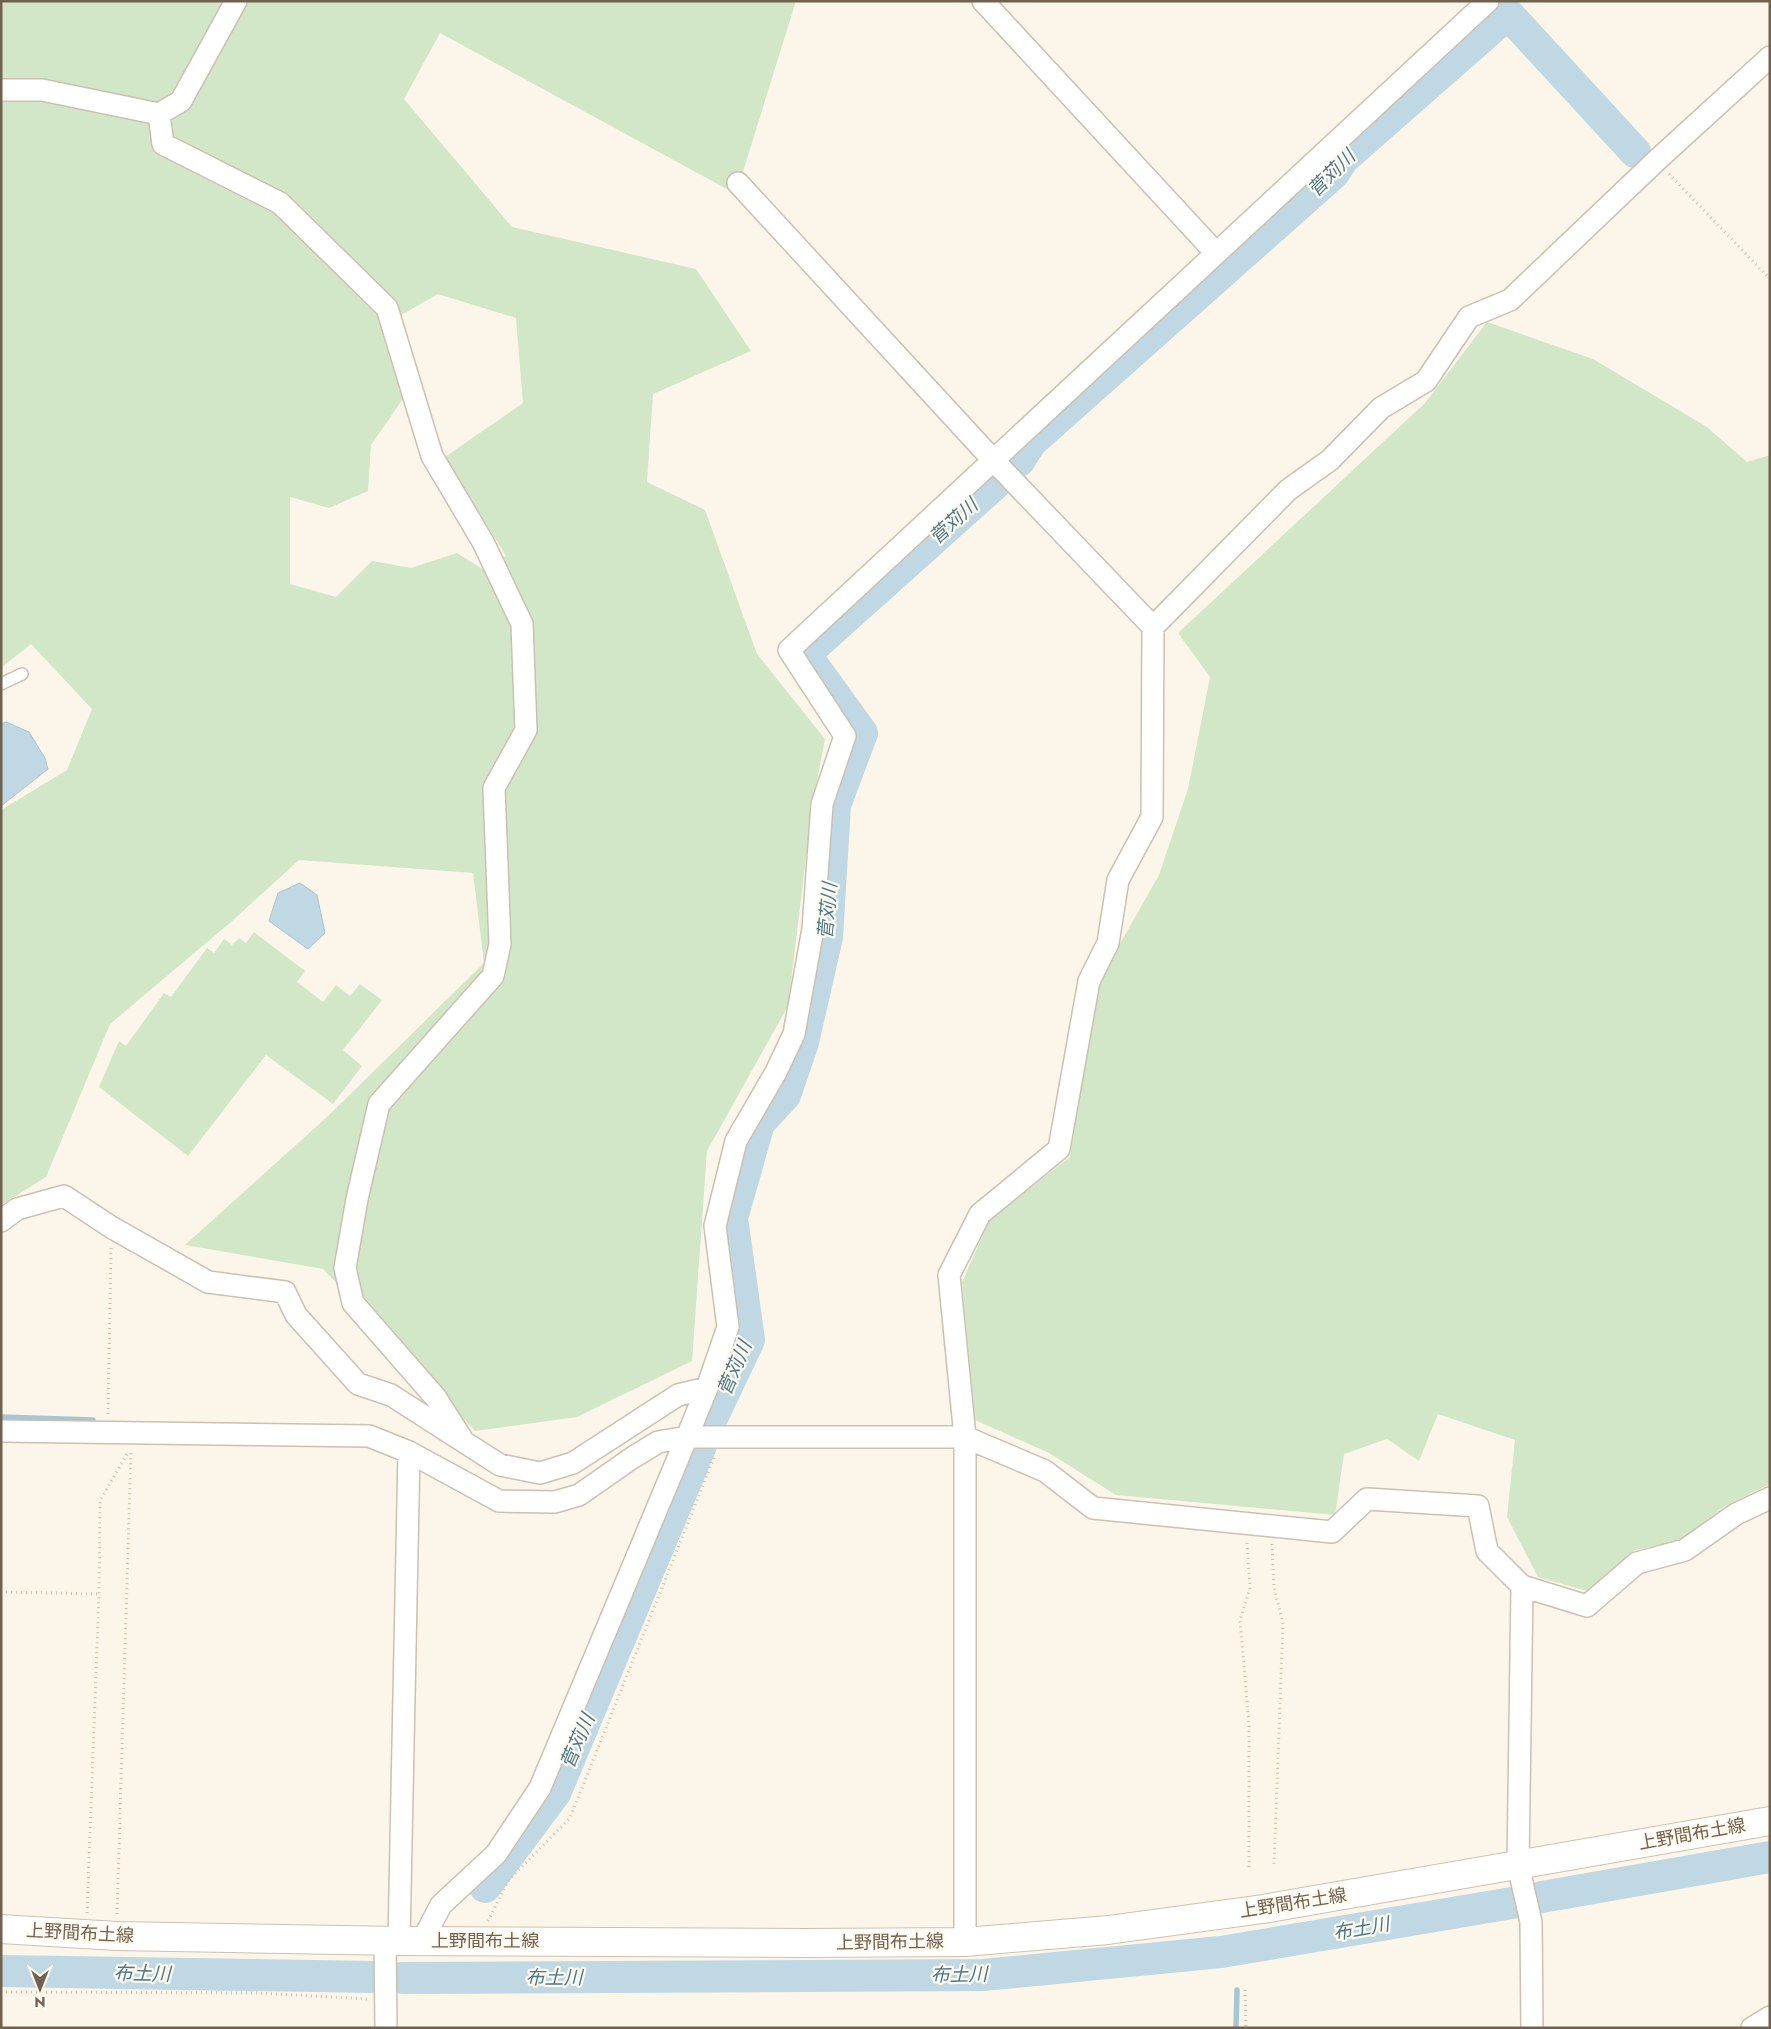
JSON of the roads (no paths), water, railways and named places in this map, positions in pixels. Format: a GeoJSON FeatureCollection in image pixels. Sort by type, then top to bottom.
{"type":"FeatureCollection","features":[{"type":"Feature","properties":{"kind":"main road","name":"上野間布土線"},"geometry":{"type":"LineString","coordinates":[[1,1929],[117,1936],[402,1941],[965,1942],[1108,1930],[1263,1909],[1770,1820]]}},
{"type":"Feature","properties":{"kind":"street"},"geometry":{"type":"LineString","coordinates":[[1,90],[42,90],[159,114],[181,101],[236,1]]}},
{"type":"Feature","properties":{"kind":"street"},"geometry":{"type":"LineString","coordinates":[[983,1],[1215,252]]}},
{"type":"Feature","properties":{"kind":"street"},"geometry":{"type":"LineString","coordinates":[[402,1941],[496,1854],[540,1788],[688,1437],[728,1327],[715,1226],[736,1141],[776,1072],[794,1034],[813,929],[822,804],[845,736],[788,650],[994,461],[1215,252],[1488,1]]}},
{"type":"Feature","properties":{"kind":"street"},"geometry":{"type":"LineString","coordinates":[[1153,628],[1288,490],[1330,460],[1381,408],[1426,382],[1469,317],[1510,300],[1656,161],[1770,57]]}},
{"type":"Feature","properties":{"kind":"street"},"geometry":{"type":"LineString","coordinates":[[159,114],[163,144],[280,203],[387,308],[432,456],[483,542],[522,624],[526,730],[494,788],[500,944],[493,976],[379,1104],[357,1199],[345,1268],[353,1303],[436,1398],[462,1439]]}},
{"type":"Feature","properties":{"kind":"street"},"geometry":{"type":"LineString","coordinates":[[738,183],[994,461],[1153,628],[1152,817],[1118,880],[1108,943],[1088,980],[1059,1149],[980,1214],[949,1275],[965,1437],[965,1942]]}},
{"type":"Feature","properties":{"kind":"street"},"geometry":{"type":"LineString","coordinates":[[1,1221],[17,1208],[64,1196],[111,1226],[208,1282],[285,1292],[296,1315],[358,1384],[391,1394],[500,1465],[540,1473],[573,1463],[678,1395],[707,1388]]}},
{"type":"Feature","properties":{"kind":"street"},"geometry":{"type":"LineString","coordinates":[[1,1431],[369,1436],[409,1452],[499,1501],[555,1502],[579,1496],[658,1442],[688,1437],[965,1437],[1045,1471],[1093,1508],[1332,1532],[1367,1499],[1478,1506],[1487,1551],[1522,1586],[1587,1606],[1638,1563],[1685,1550],[1736,1514],[1770,1498]]}},
{"type":"Feature","properties":{"kind":"street"},"geometry":{"type":"LineString","coordinates":[[386,2028],[386,1999],[402,1941],[409,1452]]}},
{"type":"Feature","properties":{"kind":"street"},"geometry":{"type":"LineString","coordinates":[[1522,1586],[1518,1865],[1531,1922],[1532,2028]]}},
{"type":"Feature","properties":{"kind":"street"},"geometry":{"type":"LineString","coordinates":[[1752,2028],[1770,2017]]}},
{"type":"Feature","properties":{"kind":"lane"},"geometry":{"type":"LineString","coordinates":[[1,684],[22,674]]}},
{"type":"Feature","properties":{"kind":"water"},"geometry":{"type":"Polygon","coordinates":[[[6,722],[29,732],[45,758],[48,769],[1,806],[1,724],[6,722]]]}},
{"type":"Feature","properties":{"kind":"water"},"geometry":{"type":"Polygon","coordinates":[[[300,883],[317,895],[325,933],[308,949],[269,921],[278,893],[300,883]]]}},
{"type":"Feature","properties":{"kind":"waterway","name":"菅苅川"},"geometry":{"type":"LineString","coordinates":[[1019,461],[1031,442],[1333,174],[1344,158],[1508,14],[1635,152]]}},
{"type":"Feature","properties":{"kind":"waterway","name":"菅苅川"},"geometry":{"type":"LineString","coordinates":[[711,1420],[749,1340],[732,1218],[759,1123],[785,1095],[803,1042],[827,937],[835,805],[862,733],[805,654],[996,483]]}},
{"type":"Feature","properties":{"kind":"waterway"},"geometry":{"type":"LineString","coordinates":[[1,1417],[93,1420]]}},
{"type":"Feature","properties":{"kind":"waterway","name":"菅苅川"},"geometry":{"type":"LineString","coordinates":[[485,1887],[555,1793],[702,1443]]}},
{"type":"Feature","properties":{"kind":"waterway","name":"布土川"},"geometry":{"type":"LineString","coordinates":[[1542,1897],[1770,1857]]}},
{"type":"Feature","properties":{"kind":"waterway","name":"布土川"},"geometry":{"type":"LineString","coordinates":[[402,1978],[983,1975],[1221,1952],[1512,1903]]}},
{"type":"Feature","properties":{"kind":"waterway","name":"布土川"},"geometry":{"type":"LineString","coordinates":[[1,1971],[372,1977]]}},
{"type":"Feature","properties":{"kind":"waterway"},"geometry":{"type":"LineString","coordinates":[[1236,2028],[1237,1990]]}}]}
